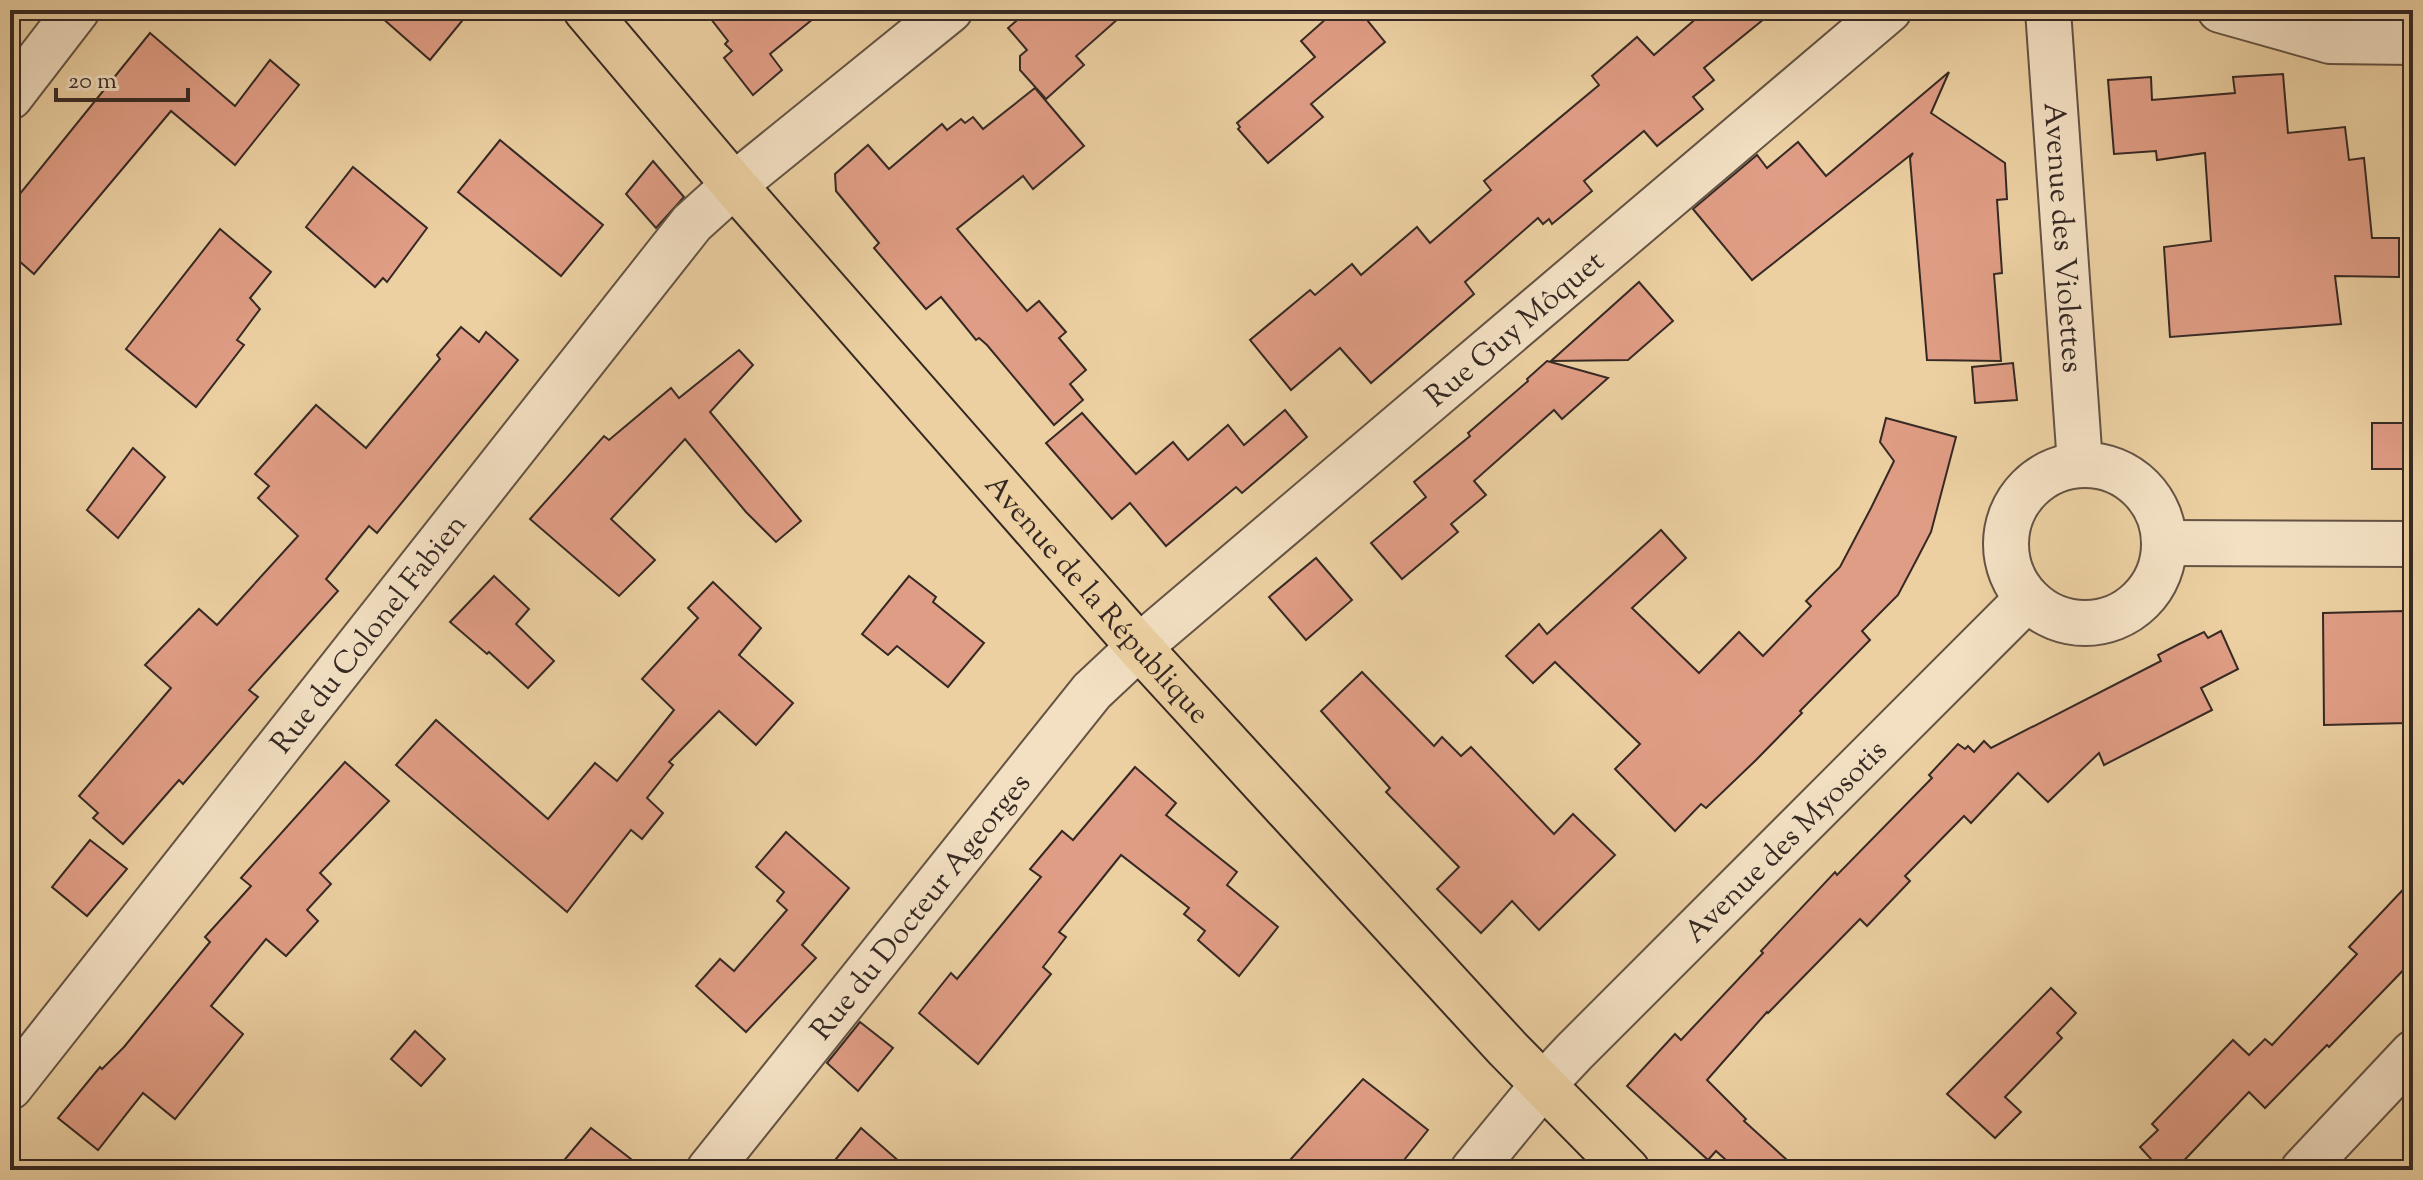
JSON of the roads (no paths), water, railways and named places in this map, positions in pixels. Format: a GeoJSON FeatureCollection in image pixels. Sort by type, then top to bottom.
{"type":"FeatureCollection","features":[{"type":"Feature","properties":{"kind":"main road","name":"Avenue de la République"},"geometry":{"type":"LineString","coordinates":[[586,10],[734,185],[1139,647],[1543,1085],[1627,1170]]}},
{"type":"Feature","properties":{"kind":"street"},"geometry":{"type":"LineString","coordinates":[[10,97],[77,10]]}},
{"type":"Feature","properties":{"kind":"street","name":"Rue du Colonel Fabien"},"geometry":{"type":"LineString","coordinates":[[10,1087],[692,223],[734,185],[950,10]]}},
{"type":"Feature","properties":{"kind":"street","name":"Rue Guy Môquet"},"geometry":{"type":"LineString","coordinates":[[1139,647],[1889,10]]}},
{"type":"Feature","properties":{"kind":"street","name":"Avenue des Violettes"},"geometry":{"type":"LineString","coordinates":[[2048,10],[2080,464]]}},
{"type":"Feature","properties":{"kind":"street"},"geometry":{"type":"LineString","coordinates":[[2220,10],[2330,41],[2413,42]]}},
{"type":"Feature","properties":{"kind":"street"},"geometry":{"type":"LineString","coordinates":[[2080,464],[2112,468],[2141,486],[2158,509],[2166,543],[2161,571],[2143,600],[2120,616],[2087,625],[2059,620],[2027,599],[2012,575],[2005,545],[2009,518],[2027,488],[2050,471],[2080,464]]}},
{"type":"Feature","properties":{"kind":"street"},"geometry":{"type":"LineString","coordinates":[[2166,543],[2413,544]]}},
{"type":"Feature","properties":{"kind":"street","name":"Avenue des Myosotis"},"geometry":{"type":"LineString","coordinates":[[1473,1170],[1543,1085],[2027,599]]}},
{"type":"Feature","properties":{"kind":"street","name":"Rue du Docteur Ageorges"},"geometry":{"type":"LineString","coordinates":[[709,1170],[1092,691],[1139,647]]}},
{"type":"Feature","properties":{"kind":"street"},"geometry":{"type":"LineString","coordinates":[[2303,1170],[2413,1053]]}}]}
